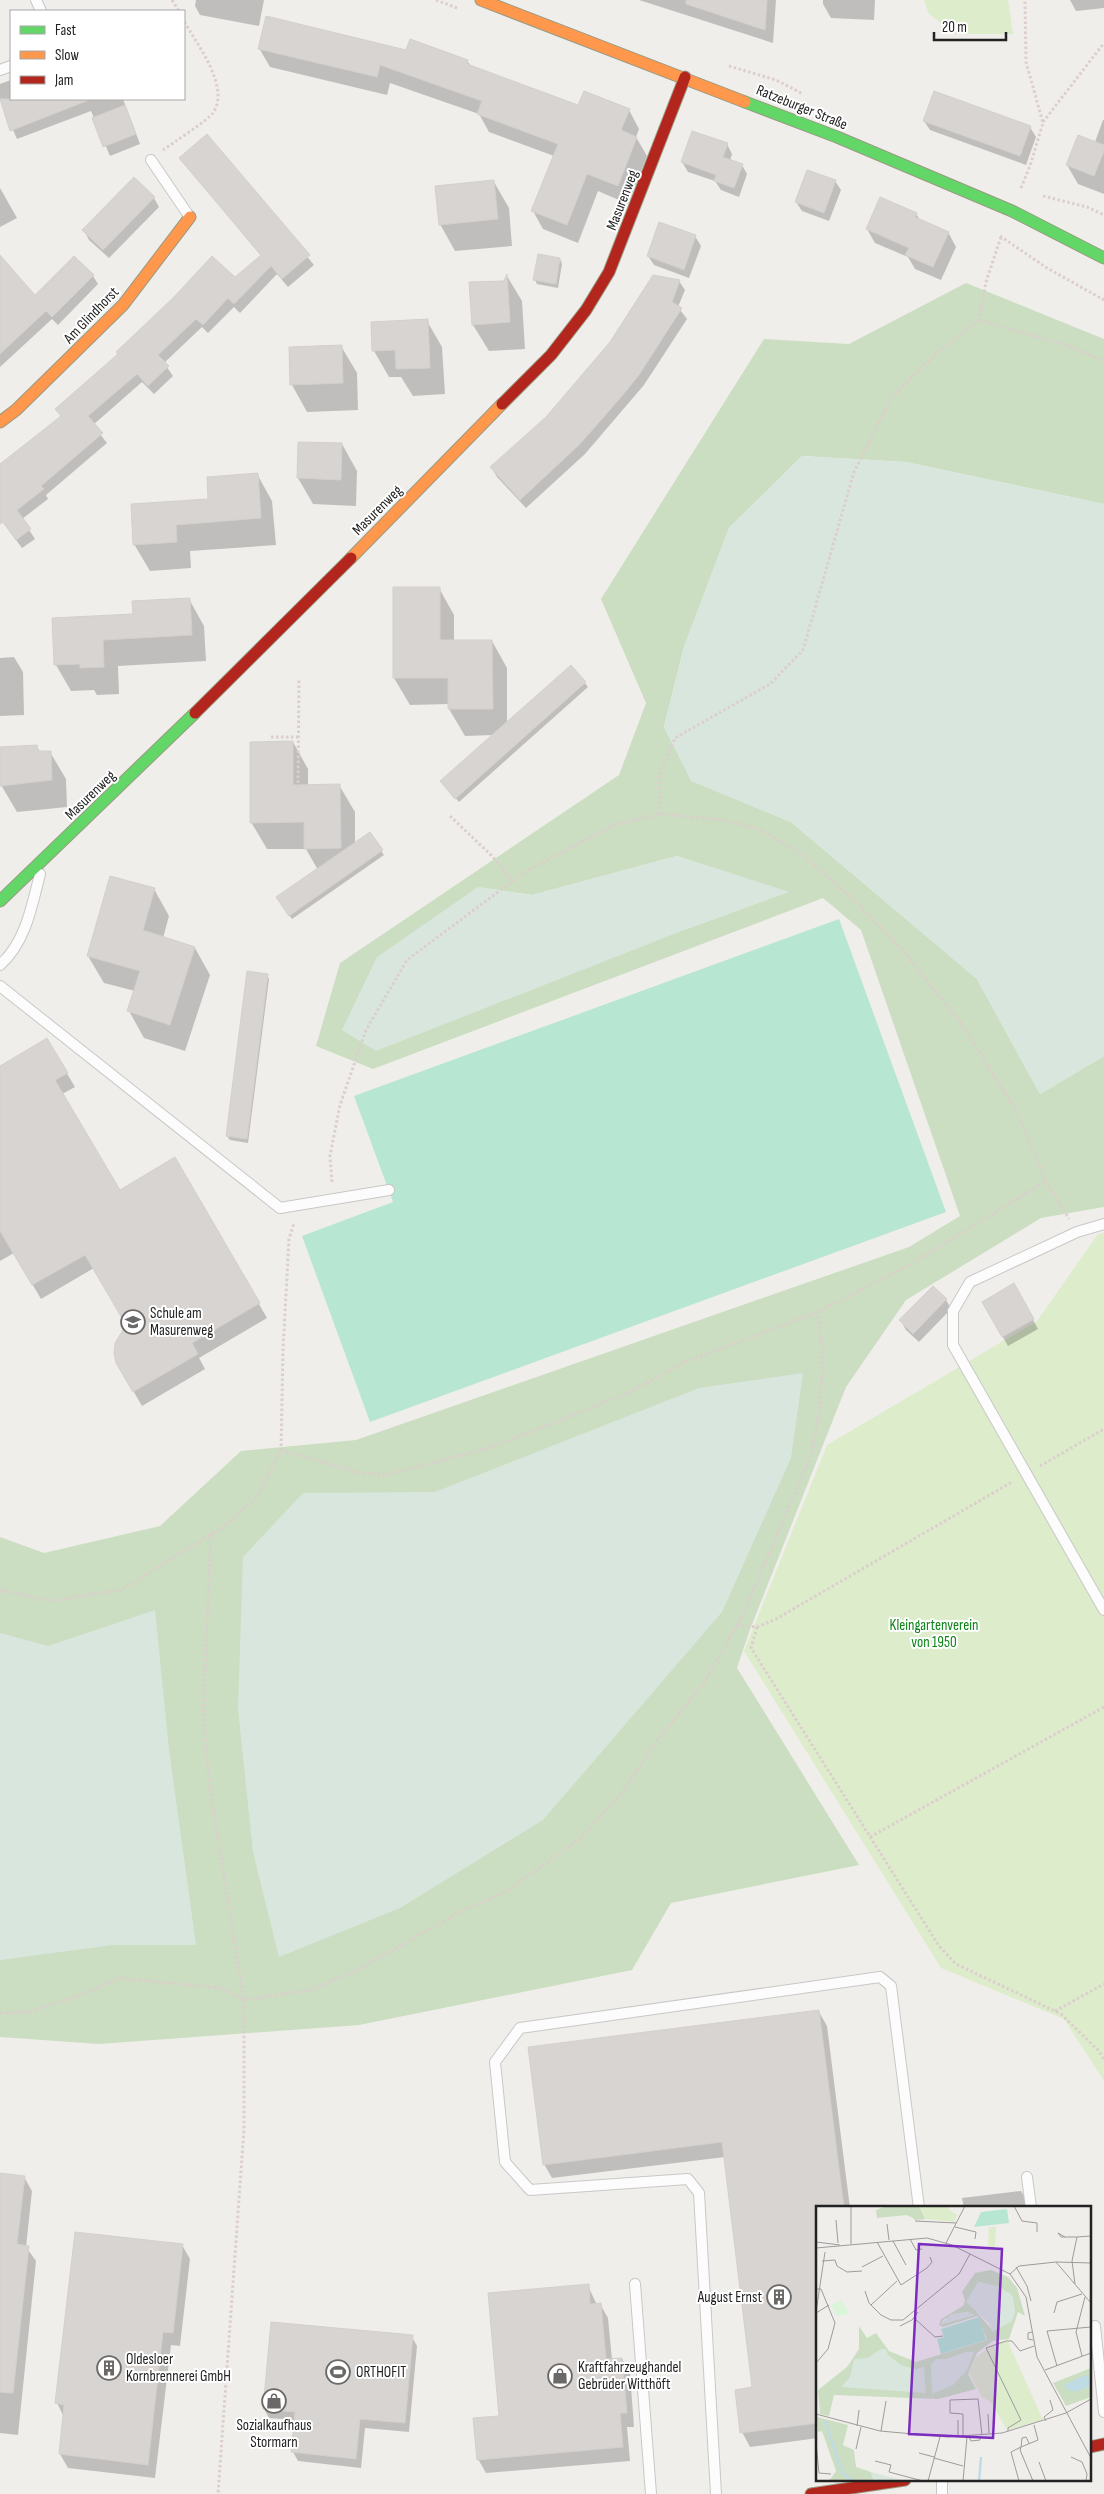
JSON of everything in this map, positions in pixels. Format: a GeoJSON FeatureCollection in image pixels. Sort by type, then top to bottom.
{"type":"FeatureCollection","features":[{"type":"Feature","properties":{"kind":"street","name":"Ratzeburger Straße"},"geometry":{"type":"LineString","coordinates":[[481,0],[685,77],[922,172],[1012,211],[1104,258]]}},
{"type":"Feature","properties":{"kind":"street","name":"Masurenweg"},"geometry":{"type":"LineString","coordinates":[[4,897],[43,862],[263,647],[551,355],[586,310],[609,272],[685,77]]}},
{"type":"Feature","properties":{"kind":"street","name":"Am Glindhorst"},"geometry":{"type":"LineString","coordinates":[[0,422],[16,410],[123,306],[190,217]]}},
{"type":"Feature","properties":{"kind":"street"},"geometry":{"type":"LineString","coordinates":[[811,2494],[892,2482]]}},
{"type":"Feature","properties":{"kind":"lane"},"geometry":{"type":"LineString","coordinates":[[151,160],[190,217]]}},
{"type":"Feature","properties":{"kind":"lane"},"geometry":{"type":"LineString","coordinates":[[0,965],[18,942],[28,921],[43,862]]}},
{"type":"Feature","properties":{"kind":"lane"},"geometry":{"type":"LineString","coordinates":[[0,913],[4,897]]}},
{"type":"Feature","properties":{"kind":"lane"},"geometry":{"type":"LineString","coordinates":[[0,986],[280,1208],[388,1190]]}},
{"type":"Feature","properties":{"kind":"lane"},"geometry":{"type":"LineString","coordinates":[[1104,1224],[1077,1232],[970,1282],[953,1311],[953,1345],[1104,1610]]}},
{"type":"Feature","properties":{"kind":"lane"},"geometry":{"type":"LineString","coordinates":[[716,2494],[699,2193],[688,2179],[530,2190],[505,2162],[495,2062],[520,2028],[880,1977],[891,1986],[919,2206]]}},
{"type":"Feature","properties":{"kind":"lane"},"geometry":{"type":"LineString","coordinates":[[1027,2177],[1031,2206]]}},
{"type":"Feature","properties":{"kind":"lane"},"geometry":{"type":"LineString","coordinates":[[635,2284],[651,2494]]}},
{"type":"Feature","properties":{"kind":"lane"},"geometry":{"type":"LineString","coordinates":[[1095,2326],[1104,2412]]}},
{"type":"Feature","properties":{"kind":"path"},"geometry":{"type":"LineString","coordinates":[[1025,0],[1026,62],[1043,123]]}},
{"type":"Feature","properties":{"kind":"path"},"geometry":{"type":"LineString","coordinates":[[151,160],[213,113],[219,95],[218,82],[185,22]]}},
{"type":"Feature","properties":{"kind":"path"},"geometry":{"type":"LineString","coordinates":[[1021,188],[1043,123],[1104,43]]}},
{"type":"Feature","properties":{"kind":"path"},"geometry":{"type":"LineString","coordinates":[[661,814],[659,776],[675,738],[770,684],[803,650],[854,472],[892,397],[937,353],[979,320],[986,282],[1001,237]]}},
{"type":"Feature","properties":{"kind":"path"},"geometry":{"type":"LineString","coordinates":[[979,320],[1069,346],[1104,361]]}},
{"type":"Feature","properties":{"kind":"path"},"geometry":{"type":"LineString","coordinates":[[298,788],[299,679]]}},
{"type":"Feature","properties":{"kind":"path"},"geometry":{"type":"LineString","coordinates":[[271,737],[298,737]]}},
{"type":"Feature","properties":{"kind":"path"},"geometry":{"type":"LineString","coordinates":[[333,1200],[330,1156],[340,1105],[366,1030],[407,960],[513,882],[572,846],[613,825],[661,814],[722,820],[759,829],[802,854],[854,900],[899,946],[961,1023],[1018,1112],[1046,1181],[1077,1232]]}},
{"type":"Feature","properties":{"kind":"path"},"geometry":{"type":"LineString","coordinates":[[450,816],[492,856],[513,882]]}},
{"type":"Feature","properties":{"kind":"path"},"geometry":{"type":"LineString","coordinates":[[281,1450],[360,1473],[386,1475],[488,1448],[628,1393],[683,1363],[818,1312],[906,1267],[1046,1181]]}},
{"type":"Feature","properties":{"kind":"path"},"geometry":{"type":"LineString","coordinates":[[0,1590],[51,1601],[121,1590],[223,1527],[257,1497],[281,1450],[284,1401],[283,1350],[289,1239],[300,1206]]}},
{"type":"Feature","properties":{"kind":"path"},"geometry":{"type":"LineString","coordinates":[[0,2013],[29,2012],[81,1995],[119,1978],[220,1988],[244,2000],[310,1990],[359,1969],[466,1909],[506,1892],[582,1838],[624,1790],[654,1744],[704,1682],[737,1625],[774,1545],[812,1452],[820,1413],[822,1348],[818,1312]]}},
{"type":"Feature","properties":{"kind":"path"},"geometry":{"type":"LineString","coordinates":[[737,1625],[757,1627],[776,1619],[1104,1429]]}},
{"type":"Feature","properties":{"kind":"path"},"geometry":{"type":"LineString","coordinates":[[211,1534],[202,1715],[210,1789],[244,2000],[244,2129],[218,2494]]}},
{"type":"Feature","properties":{"kind":"path"},"geometry":{"type":"LineString","coordinates":[[757,1627],[751,1648],[939,1946],[956,1964],[1061,2014],[1098,2050],[1104,2059]]}},
{"type":"Feature","properties":{"kind":"path"},"geometry":{"type":"LineString","coordinates":[[870,1837],[1104,1707]]}},
{"type":"Feature","properties":{"kind":"path"},"geometry":{"type":"LineString","coordinates":[[1054,2011],[1104,1984]]}},
{"type":"Feature","properties":{"kind":"green space"},"geometry":{"type":"Polygon","coordinates":[[[924,0],[1008,0],[1013,34],[955,34],[929,14],[924,0]]]}},
{"type":"Feature","properties":{"kind":"green space"},"geometry":{"type":"Polygon","coordinates":[[[966,283],[1104,339],[1104,504],[906,462],[802,456],[729,528],[684,647],[664,727],[692,781],[791,822],[977,979],[1040,1094],[1104,1056],[1104,1207],[1041,1218],[906,1300],[846,1387],[749,1632],[737,1668],[859,1865],[671,1903],[632,1970],[359,2025],[99,2044],[0,2037],[0,1537],[44,1553],[160,1526],[241,1451],[356,1440],[909,1247],[960,1216],[861,930],[823,898],[373,1069],[316,1046],[340,963],[619,775],[646,703],[601,599],[764,339],[849,344],[966,283]],[[677,856],[532,895],[478,887],[684,930],[788,892],[677,856]]]}},
{"type":"Feature","properties":{"kind":"green space"},"geometry":{"type":"Polygon","coordinates":[[[839,919],[946,1212],[370,1422],[302,1236],[393,1202],[354,1096],[839,919]]]}},
{"type":"Feature","properties":{"kind":"green space","name":"Kleingartenverein von 1950"},"geometry":{"type":"Polygon","coordinates":[[[1104,1233],[1104,2081],[1064,2019],[941,1968],[744,1651],[827,1445],[1037,1321],[1098,1234],[1104,1233]]]}},
{"type":"Feature","properties":{"kind":"shaded area"},"geometry":{"type":"Polygon","coordinates":[[[802,456],[906,462],[1104,504],[1104,1056],[1040,1094],[977,979],[791,822],[691,781],[664,727],[684,647],[729,528],[802,456]]]}},
{"type":"Feature","properties":{"kind":"shaded area"},"geometry":{"type":"Polygon","coordinates":[[[677,856],[789,892],[684,930],[376,1051],[342,1030],[377,957],[478,887],[532,895],[677,856]]]}},
{"type":"Feature","properties":{"kind":"shaded area"},"geometry":{"type":"Polygon","coordinates":[[[803,1373],[791,1458],[722,1612],[543,1820],[400,1908],[279,1957],[253,1852],[238,1709],[243,1557],[303,1493],[435,1492],[699,1388],[803,1373]]]}},
{"type":"Feature","properties":{"kind":"shaded area"},"geometry":{"type":"Polygon","coordinates":[[[155,1610],[169,1750],[196,1945],[113,1945],[0,1960],[0,1633],[48,1646],[155,1610]]]}},
{"type":"Feature","properties":{"kind":"building"},"geometry":{"type":"Polygon","coordinates":[[[686,0],[767,0],[765,30],[686,4],[686,0]]]}},
{"type":"Feature","properties":{"kind":"building"},"geometry":{"type":"Polygon","coordinates":[[[266,16],[406,50],[410,39],[468,60],[467,64],[578,105],[584,91],[630,109],[621,130],[637,137],[618,186],[587,174],[567,225],[531,211],[558,144],[477,114],[482,101],[380,65],[377,77],[258,49],[266,16]]]}},
{"type":"Feature","properties":{"kind":"building"},"geometry":{"type":"Polygon","coordinates":[[[934,91],[1031,126],[1020,156],[923,121],[934,91]]]}},
{"type":"Feature","properties":{"kind":"building"},"geometry":{"type":"Polygon","coordinates":[[[0,99],[89,100],[10,131],[0,99]]]}},
{"type":"Feature","properties":{"kind":"building"},"geometry":{"type":"Polygon","coordinates":[[[125,105],[136,134],[103,147],[92,118],[125,105]]]}},
{"type":"Feature","properties":{"kind":"building"},"geometry":{"type":"Polygon","coordinates":[[[692,131],[728,143],[723,157],[743,164],[734,188],[714,181],[716,175],[681,162],[692,131]]]}},
{"type":"Feature","properties":{"kind":"building"},"geometry":{"type":"Polygon","coordinates":[[[207,134],[310,255],[282,279],[271,266],[234,304],[228,298],[203,325],[196,319],[158,355],[169,366],[148,386],[137,374],[88,416],[103,433],[41,486],[44,489],[17,510],[31,529],[16,540],[3,522],[0,524],[0,464],[61,416],[55,409],[118,354],[116,352],[174,297],[212,256],[235,277],[261,255],[179,158],[207,134]]]}},
{"type":"Feature","properties":{"kind":"building"},"geometry":{"type":"Polygon","coordinates":[[[1078,135],[1104,145],[1104,151],[1094,176],[1066,165],[1078,135]]]}},
{"type":"Feature","properties":{"kind":"building"},"geometry":{"type":"Polygon","coordinates":[[[807,170],[836,180],[824,213],[795,202],[807,170]]]}},
{"type":"Feature","properties":{"kind":"building"},"geometry":{"type":"Polygon","coordinates":[[[134,177],[155,197],[103,250],[82,230],[134,177]]]}},
{"type":"Feature","properties":{"kind":"building"},"geometry":{"type":"Polygon","coordinates":[[[494,180],[498,219],[439,225],[435,186],[494,180]]]}},
{"type":"Feature","properties":{"kind":"building"},"geometry":{"type":"Polygon","coordinates":[[[880,197],[917,213],[915,217],[949,232],[933,267],[905,255],[909,248],[866,229],[880,197]]]}},
{"type":"Feature","properties":{"kind":"building"},"geometry":{"type":"Polygon","coordinates":[[[659,222],[696,235],[684,270],[647,256],[659,222]]]}},
{"type":"Feature","properties":{"kind":"building"},"geometry":{"type":"Polygon","coordinates":[[[538,254],[560,258],[556,284],[533,280],[538,254]]]}},
{"type":"Feature","properties":{"kind":"building"},"geometry":{"type":"Polygon","coordinates":[[[0,255],[35,295],[74,256],[94,275],[52,317],[46,311],[0,354],[0,255]]]}},
{"type":"Feature","properties":{"kind":"building"},"geometry":{"type":"Polygon","coordinates":[[[507,274],[510,322],[472,325],[469,282],[504,281],[507,274]]]}},
{"type":"Feature","properties":{"kind":"building"},"geometry":{"type":"Polygon","coordinates":[[[653,275],[680,280],[672,302],[682,308],[639,375],[622,396],[580,444],[520,500],[490,467],[546,417],[610,342],[653,275]]]}},
{"type":"Feature","properties":{"kind":"building"},"geometry":{"type":"Polygon","coordinates":[[[428,319],[430,368],[396,369],[395,350],[372,351],[371,322],[428,319]]]}},
{"type":"Feature","properties":{"kind":"building"},"geometry":{"type":"Polygon","coordinates":[[[342,345],[343,383],[290,385],[289,347],[342,345]]]}},
{"type":"Feature","properties":{"kind":"building"},"geometry":{"type":"Polygon","coordinates":[[[298,442],[342,443],[341,480],[297,478],[298,442]]]}},
{"type":"Feature","properties":{"kind":"building"},"geometry":{"type":"Polygon","coordinates":[[[258,473],[261,518],[176,525],[177,542],[133,545],[131,504],[208,499],[207,477],[258,473]]]}},
{"type":"Feature","properties":{"kind":"building"},"geometry":{"type":"Polygon","coordinates":[[[393,587],[440,587],[440,640],[492,640],[493,709],[448,709],[448,678],[393,678],[393,587]]]}},
{"type":"Feature","properties":{"kind":"building"},"geometry":{"type":"Polygon","coordinates":[[[190,598],[192,635],[103,640],[104,667],[80,668],[80,664],[54,665],[52,618],[133,614],[132,601],[190,598]]]}},
{"type":"Feature","properties":{"kind":"building"},"geometry":{"type":"Polygon","coordinates":[[[571,665],[586,682],[455,799],[440,781],[571,665]]]}},
{"type":"Feature","properties":{"kind":"building"},"geometry":{"type":"Polygon","coordinates":[[[293,741],[293,785],[340,784],[341,848],[304,849],[304,822],[250,823],[250,742],[293,741]]]}},
{"type":"Feature","properties":{"kind":"building"},"geometry":{"type":"Polygon","coordinates":[[[37,745],[38,751],[51,751],[52,780],[0,786],[0,747],[37,745]]]}},
{"type":"Feature","properties":{"kind":"building"},"geometry":{"type":"Polygon","coordinates":[[[370,832],[383,850],[289,916],[276,897],[370,832]]]}},
{"type":"Feature","properties":{"kind":"building"},"geometry":{"type":"Polygon","coordinates":[[[110,876],[155,888],[143,930],[195,947],[170,1025],[127,1011],[140,971],[87,956],[110,876]]]}},
{"type":"Feature","properties":{"kind":"building"},"geometry":{"type":"Polygon","coordinates":[[[247,971],[268,974],[247,1139],[226,1136],[247,971]]]}},
{"type":"Feature","properties":{"kind":"building"},"geometry":{"type":"Polygon","coordinates":[[[47,1038],[68,1073],[55,1080],[120,1190],[175,1157],[260,1303],[192,1343],[198,1354],[133,1392],[116,1363],[114,1353],[115,1343],[126,1325],[85,1255],[32,1285],[0,1231],[0,1066],[47,1038]]]}},
{"type":"Feature","properties":{"kind":"building"},"geometry":{"type":"Polygon","coordinates":[[[1014,1283],[1034,1319],[1002,1337],[982,1302],[1014,1283]]]}},
{"type":"Feature","properties":{"kind":"building"},"geometry":{"type":"Polygon","coordinates":[[[933,1286],[947,1299],[913,1334],[899,1320],[933,1286]]]}},
{"type":"Feature","properties":{"kind":"building","name":"August Ernst"},"geometry":{"type":"Polygon","coordinates":[[[819,2010],[844,2206],[816,2206],[816,2423],[740,2433],[735,2390],[752,2387],[722,2142],[543,2165],[528,2047],[819,2010]]]}},
{"type":"Feature","properties":{"kind":"building"},"geometry":{"type":"Polygon","coordinates":[[[0,2173],[25,2176],[17,2244],[29,2246],[13,2393],[0,2392],[0,2173]]]}},
{"type":"Feature","properties":{"kind":"building","name":"Oldesloer Kornbrennerei GmbH"},"geometry":{"type":"Polygon","coordinates":[[[75,2232],[183,2244],[173,2333],[163,2332],[148,2465],[59,2454],[64,2405],[55,2403],[75,2232]]]}},
{"type":"Feature","properties":{"kind":"building","name":"Kraftfahrzeughandel Gebrüder Witthöft"},"geometry":{"type":"Polygon","coordinates":[[[589,2284],[590,2304],[601,2303],[606,2359],[622,2358],[627,2413],[620,2413],[623,2447],[477,2460],[473,2418],[499,2416],[488,2293],[589,2284]]]}},
{"type":"Feature","properties":{"kind":"building","name":"ORTHOFIT"},"geometry":{"type":"Polygon","coordinates":[[[271,2322],[413,2335],[405,2423],[360,2419],[356,2459],[291,2452],[295,2412],[263,2409],[271,2322]]]}},
{"type":"Feature","properties":{"kind":"traffic: fast"},"geometry":{"type":"LineString","coordinates":[[745,102],[837,137],[1012,211],[1104,258]]}},
{"type":"Feature","properties":{"kind":"traffic: fast"},"geometry":{"type":"LineString","coordinates":[[0,901],[195,713]]}},
{"type":"Feature","properties":{"kind":"traffic: slow"},"geometry":{"type":"LineString","coordinates":[[481,0],[745,102]]}},
{"type":"Feature","properties":{"kind":"traffic: slow"},"geometry":{"type":"LineString","coordinates":[[0,422],[16,410],[123,305],[190,217]]}},
{"type":"Feature","properties":{"kind":"traffic: slow"},"geometry":{"type":"LineString","coordinates":[[351,558],[502,404]]}},
{"type":"Feature","properties":{"kind":"traffic: jam"},"geometry":{"type":"LineString","coordinates":[[502,404],[551,355],[586,310],[609,272],[685,77]]}},
{"type":"Feature","properties":{"kind":"traffic: jam"},"geometry":{"type":"LineString","coordinates":[[195,713],[351,558]]}},
{"type":"Feature","properties":{"kind":"traffic: jam"},"geometry":{"type":"LineString","coordinates":[[1092,2447],[1104,2444]]}},
{"type":"Feature","properties":{"kind":"traffic: jam"},"geometry":{"type":"LineString","coordinates":[[811,2494],[892,2482]]}},
{"type":"Feature","properties":{"kind":"place","name":"Schule am Masurenweg"},"geometry":{"type":"Point","coordinates":[133,1322]}},
{"type":"Feature","properties":{"kind":"place","name":"August Ernst"},"geometry":{"type":"Point","coordinates":[779,2297]}},
{"type":"Feature","properties":{"kind":"place","name":"Oldesloer Kornbrennerei GmbH"},"geometry":{"type":"Point","coordinates":[109,2368]}},
{"type":"Feature","properties":{"kind":"place","name":"ORTHOFIT"},"geometry":{"type":"Point","coordinates":[338,2372]}},
{"type":"Feature","properties":{"kind":"place","name":"Kraftfahrzeughandel Gebrüder Witthöft"},"geometry":{"type":"Point","coordinates":[560,2376]}},
{"type":"Feature","properties":{"kind":"place","name":"Sozialkaufhaus Stormarn"},"geometry":{"type":"Point","coordinates":[274,2401]}}]}
